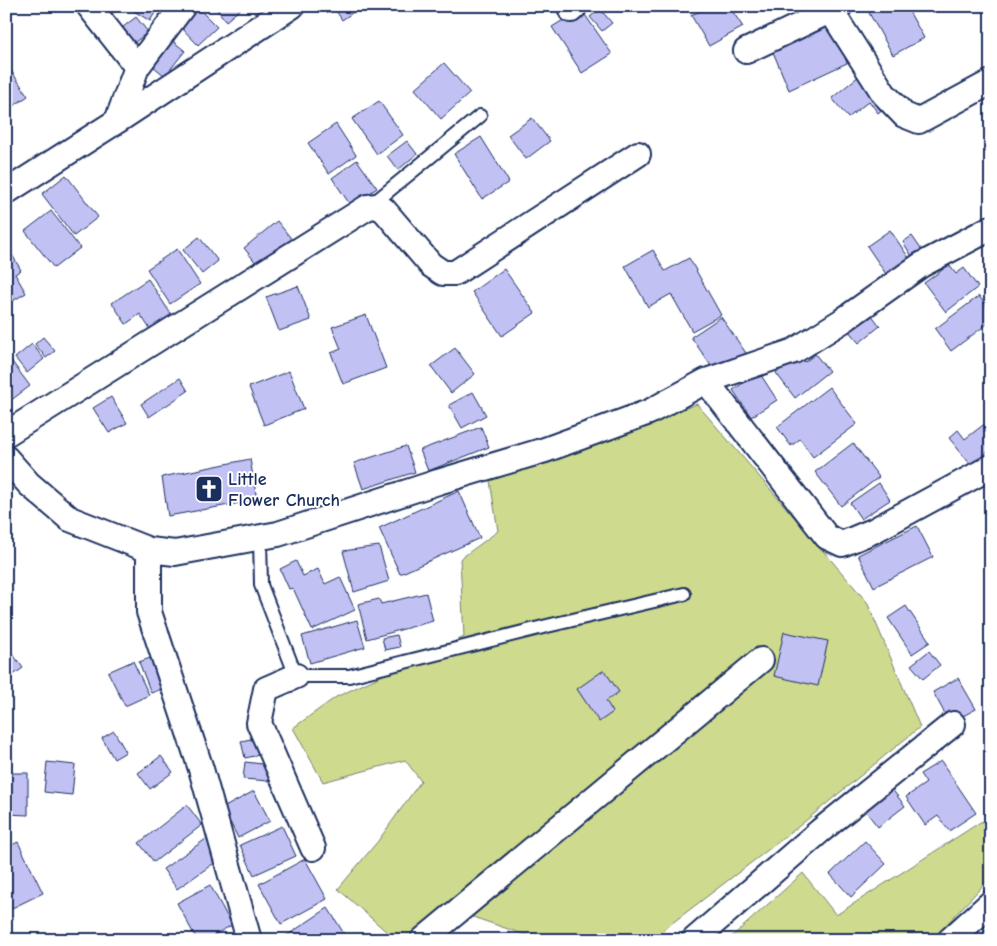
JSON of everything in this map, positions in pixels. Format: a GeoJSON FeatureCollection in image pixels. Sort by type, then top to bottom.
{"type":"FeatureCollection","features":[{"type":"Feature","properties":{"kind":"street"},"geometry":{"type":"LineString","coordinates":[[89,6],[137,67]]}},
{"type":"Feature","properties":{"kind":"street"},"geometry":{"type":"LineString","coordinates":[[117,121],[137,67],[183,6]]}},
{"type":"Feature","properties":{"kind":"street"},"geometry":{"type":"LineString","coordinates":[[6,192],[292,6]]}},
{"type":"Feature","properties":{"kind":"street"},"geometry":{"type":"LineString","coordinates":[[746,51],[835,9],[884,94],[904,115],[919,121],[991,82]]}},
{"type":"Feature","properties":{"kind":"street"},"geometry":{"type":"LineString","coordinates":[[6,434],[368,208],[377,206],[384,210],[430,265],[443,273],[455,273],[638,154]]}},
{"type":"Feature","properties":{"kind":"street"},"geometry":{"type":"LineString","coordinates":[[6,458],[29,484],[70,519],[149,550],[175,553],[278,534],[438,482],[545,450],[649,412],[706,381],[794,351],[842,321],[921,265],[991,228]]}},
{"type":"Feature","properties":{"kind":"street"},"geometry":{"type":"LineString","coordinates":[[706,381],[827,537],[842,544],[991,467]]}},
{"type":"Feature","properties":{"kind":"street"},"geometry":{"type":"LineString","coordinates":[[149,550],[149,612],[201,769],[249,940]]}},
{"type":"Feature","properties":{"kind":"street"},"geometry":{"type":"LineString","coordinates":[[423,940],[760,660]]}},
{"type":"Feature","properties":{"kind":"street"},"geometry":{"type":"LineString","coordinates":[[296,676],[266,689],[259,723],[312,848]]}},
{"type":"Feature","properties":{"kind":"street"},"geometry":{"type":"LineString","coordinates":[[694,940],[820,831],[953,724]]}},
{"type":"Feature","properties":{"kind":"street"},"geometry":{"type":"LineString","coordinates":[[950,940],[991,903]]}},
{"type":"Feature","properties":{"kind":"lane"},"geometry":{"type":"LineString","coordinates":[[368,208],[480,116]]}},
{"type":"Feature","properties":{"kind":"lane"},"geometry":{"type":"LineString","coordinates":[[260,538],[260,585],[296,676],[349,676],[684,594]]}},
{"type":"Feature","properties":{"kind":"green space"},"geometry":{"type":"Polygon","coordinates":[[[697,404],[867,602],[920,727],[798,827],[650,940],[540,940],[473,917],[396,940],[338,889],[378,841],[421,781],[405,760],[323,782],[293,728],[336,697],[464,637],[460,559],[498,531],[490,481],[697,404]]]}},
{"type":"Feature","properties":{"kind":"green space"},"geometry":{"type":"Polygon","coordinates":[[[982,821],[991,834],[991,877],[932,940],[728,940],[803,873],[836,915],[982,821]]]}},
{"type":"Feature","properties":{"kind":"building"},"geometry":{"type":"Polygon","coordinates":[[[97,6],[120,6],[108,18],[97,6]]]}},
{"type":"Feature","properties":{"kind":"building"},"geometry":{"type":"Polygon","coordinates":[[[129,6],[159,6],[150,21],[129,8],[129,6]]]}},
{"type":"Feature","properties":{"kind":"building"},"geometry":{"type":"Polygon","coordinates":[[[196,6],[217,27],[198,45],[178,24],[196,6]]]}},
{"type":"Feature","properties":{"kind":"building"},"geometry":{"type":"Polygon","coordinates":[[[214,6],[244,6],[226,21],[214,6]]]}},
{"type":"Feature","properties":{"kind":"building"},"geometry":{"type":"Polygon","coordinates":[[[333,6],[362,6],[342,20],[333,6]]]}},
{"type":"Feature","properties":{"kind":"building"},"geometry":{"type":"Polygon","coordinates":[[[712,6],[729,6],[743,27],[709,46],[691,15],[712,6]]]}},
{"type":"Feature","properties":{"kind":"building"},"geometry":{"type":"Polygon","coordinates":[[[881,6],[906,6],[924,38],[893,55],[869,13],[881,6]]]}},
{"type":"Feature","properties":{"kind":"building"},"geometry":{"type":"Polygon","coordinates":[[[581,9],[612,54],[582,73],[552,27],[581,9]]]}},
{"type":"Feature","properties":{"kind":"building"},"geometry":{"type":"Polygon","coordinates":[[[600,9],[612,23],[602,31],[590,17],[600,9]]]}},
{"type":"Feature","properties":{"kind":"building"},"geometry":{"type":"Polygon","coordinates":[[[136,17],[148,32],[130,46],[118,31],[136,17]]]}},
{"type":"Feature","properties":{"kind":"building"},"geometry":{"type":"Polygon","coordinates":[[[832,24],[847,63],[789,90],[773,52],[832,24]]]}},
{"type":"Feature","properties":{"kind":"building"},"geometry":{"type":"Polygon","coordinates":[[[168,37],[185,51],[165,76],[148,62],[168,37]]]}},
{"type":"Feature","properties":{"kind":"building"},"geometry":{"type":"Polygon","coordinates":[[[6,63],[28,96],[6,111],[6,63]]]}},
{"type":"Feature","properties":{"kind":"building"},"geometry":{"type":"Polygon","coordinates":[[[444,63],[470,93],[441,119],[415,89],[444,63]]]}},
{"type":"Feature","properties":{"kind":"building"},"geometry":{"type":"Polygon","coordinates":[[[865,71],[890,103],[878,113],[869,101],[848,118],[832,98],[865,71]]]}},
{"type":"Feature","properties":{"kind":"building"},"geometry":{"type":"Polygon","coordinates":[[[379,101],[403,135],[377,154],[352,119],[379,101]]]}},
{"type":"Feature","properties":{"kind":"building"},"geometry":{"type":"Polygon","coordinates":[[[532,118],[550,141],[526,159],[508,135],[532,118]]]}},
{"type":"Feature","properties":{"kind":"building"},"geometry":{"type":"Polygon","coordinates":[[[336,124],[356,155],[329,174],[308,143],[336,124]]]}},
{"type":"Feature","properties":{"kind":"building"},"geometry":{"type":"Polygon","coordinates":[[[481,137],[509,182],[482,199],[454,154],[481,137]]]}},
{"type":"Feature","properties":{"kind":"building"},"geometry":{"type":"Polygon","coordinates":[[[407,141],[417,154],[398,170],[387,156],[407,141]]]}},
{"type":"Feature","properties":{"kind":"building"},"geometry":{"type":"Polygon","coordinates":[[[357,160],[377,188],[351,206],[332,178],[357,160]]]}},
{"type":"Feature","properties":{"kind":"building"},"geometry":{"type":"Polygon","coordinates":[[[66,175],[98,217],[74,236],[42,194],[66,175]]]}},
{"type":"Feature","properties":{"kind":"building"},"geometry":{"type":"Polygon","coordinates":[[[51,211],[80,248],[54,268],[25,231],[51,211]]]}},
{"type":"Feature","properties":{"kind":"building"},"geometry":{"type":"Polygon","coordinates":[[[277,221],[294,242],[261,269],[244,248],[277,221]]]}},
{"type":"Feature","properties":{"kind":"building"},"geometry":{"type":"Polygon","coordinates":[[[890,230],[909,258],[886,274],[867,246],[890,230]]]}},
{"type":"Feature","properties":{"kind":"building"},"geometry":{"type":"Polygon","coordinates":[[[912,236],[923,252],[913,258],[903,242],[912,236]]]}},
{"type":"Feature","properties":{"kind":"building"},"geometry":{"type":"Polygon","coordinates":[[[199,237],[218,261],[202,274],[183,250],[199,237]]]}},
{"type":"Feature","properties":{"kind":"building"},"geometry":{"type":"Polygon","coordinates":[[[177,249],[200,284],[170,304],[147,269],[177,249]]]}},
{"type":"Feature","properties":{"kind":"building"},"geometry":{"type":"Polygon","coordinates":[[[653,250],[665,271],[689,258],[721,315],[692,331],[671,294],[648,307],[625,266],[653,250]]]}},
{"type":"Feature","properties":{"kind":"building"},"geometry":{"type":"Polygon","coordinates":[[[11,253],[21,270],[15,274],[26,293],[6,305],[6,256],[11,253]]]}},
{"type":"Feature","properties":{"kind":"building"},"geometry":{"type":"Polygon","coordinates":[[[949,265],[956,274],[964,268],[978,287],[946,312],[924,283],[949,265]]]}},
{"type":"Feature","properties":{"kind":"building"},"geometry":{"type":"Polygon","coordinates":[[[504,269],[535,313],[502,336],[472,292],[504,269]]]}},
{"type":"Feature","properties":{"kind":"building"},"geometry":{"type":"Polygon","coordinates":[[[148,279],[173,317],[152,332],[140,314],[126,324],[112,303],[148,279]]]}},
{"type":"Feature","properties":{"kind":"building"},"geometry":{"type":"Polygon","coordinates":[[[298,286],[311,320],[279,331],[266,297],[298,286]]]}},
{"type":"Feature","properties":{"kind":"building"},"geometry":{"type":"Polygon","coordinates":[[[979,296],[991,312],[991,321],[951,351],[935,329],[979,296]]]}},
{"type":"Feature","properties":{"kind":"building"},"geometry":{"type":"Polygon","coordinates":[[[868,310],[880,326],[859,343],[846,328],[868,310]]]}},
{"type":"Feature","properties":{"kind":"building"},"geometry":{"type":"Polygon","coordinates":[[[366,315],[386,368],[343,384],[331,353],[341,349],[332,327],[366,315]]]}},
{"type":"Feature","properties":{"kind":"building"},"geometry":{"type":"Polygon","coordinates":[[[721,317],[746,353],[716,373],[691,337],[721,317]]]}},
{"type":"Feature","properties":{"kind":"building"},"geometry":{"type":"Polygon","coordinates":[[[43,337],[55,351],[46,358],[35,344],[43,337]]]}},
{"type":"Feature","properties":{"kind":"building"},"geometry":{"type":"Polygon","coordinates":[[[32,344],[44,359],[27,373],[15,358],[32,344]]]}},
{"type":"Feature","properties":{"kind":"building"},"geometry":{"type":"Polygon","coordinates":[[[455,348],[475,374],[451,393],[431,366],[455,348]]]}},
{"type":"Feature","properties":{"kind":"building"},"geometry":{"type":"Polygon","coordinates":[[[815,354],[829,371],[795,398],[776,373],[799,355],[805,362],[815,354]]]}},
{"type":"Feature","properties":{"kind":"building"},"geometry":{"type":"Polygon","coordinates":[[[10,359],[30,386],[6,404],[6,362],[10,359]]]}},
{"type":"Feature","properties":{"kind":"building"},"geometry":{"type":"Polygon","coordinates":[[[289,371],[304,409],[264,425],[249,387],[289,371]]]}},
{"type":"Feature","properties":{"kind":"building"},"geometry":{"type":"Polygon","coordinates":[[[759,372],[777,400],[751,417],[733,390],[759,372]]]}},
{"type":"Feature","properties":{"kind":"building"},"geometry":{"type":"Polygon","coordinates":[[[180,378],[188,391],[149,417],[141,404],[180,378]]]}},
{"type":"Feature","properties":{"kind":"building"},"geometry":{"type":"Polygon","coordinates":[[[829,387],[857,424],[813,457],[800,439],[791,446],[777,427],[829,387]]]}},
{"type":"Feature","properties":{"kind":"building"},"geometry":{"type":"Polygon","coordinates":[[[473,392],[486,415],[462,428],[449,405],[473,392]]]}},
{"type":"Feature","properties":{"kind":"building"},"geometry":{"type":"Polygon","coordinates":[[[111,397],[127,423],[109,433],[93,408],[111,397]]]}},
{"type":"Feature","properties":{"kind":"building"},"geometry":{"type":"Polygon","coordinates":[[[987,422],[991,427],[991,449],[971,465],[949,438],[958,430],[965,439],[987,422]]]}},
{"type":"Feature","properties":{"kind":"building"},"geometry":{"type":"Polygon","coordinates":[[[481,427],[489,447],[428,471],[420,450],[481,427]]]}},
{"type":"Feature","properties":{"kind":"building"},"geometry":{"type":"Polygon","coordinates":[[[853,443],[879,477],[841,506],[815,472],[853,443]]]}},
{"type":"Feature","properties":{"kind":"building"},"geometry":{"type":"Polygon","coordinates":[[[406,446],[415,472],[363,489],[354,463],[406,446]]]}},
{"type":"Feature","properties":{"kind":"building","name":"Little Flower Church"},"geometry":{"type":"Polygon","coordinates":[[[250,459],[257,500],[168,516],[162,477],[250,459]]]}},
{"type":"Feature","properties":{"kind":"building"},"geometry":{"type":"Polygon","coordinates":[[[879,483],[890,500],[861,519],[850,503],[879,483]]]}},
{"type":"Feature","properties":{"kind":"building"},"geometry":{"type":"Polygon","coordinates":[[[459,491],[480,538],[400,574],[379,528],[459,491]]]}},
{"type":"Feature","properties":{"kind":"building"},"geometry":{"type":"Polygon","coordinates":[[[917,526],[933,557],[874,587],[858,555],[917,526]]]}},
{"type":"Feature","properties":{"kind":"building"},"geometry":{"type":"Polygon","coordinates":[[[379,546],[389,581],[354,592],[343,551],[379,546]]]}},
{"type":"Feature","properties":{"kind":"building"},"geometry":{"type":"Polygon","coordinates":[[[296,561],[303,576],[318,569],[325,584],[340,577],[355,610],[312,630],[293,588],[289,589],[280,569],[296,561]]]}},
{"type":"Feature","properties":{"kind":"building"},"geometry":{"type":"Polygon","coordinates":[[[426,593],[433,621],[367,639],[358,604],[379,599],[381,604],[426,593]]]}},
{"type":"Feature","properties":{"kind":"building"},"geometry":{"type":"Polygon","coordinates":[[[906,606],[930,642],[912,654],[888,618],[906,606]]]}},
{"type":"Feature","properties":{"kind":"building"},"geometry":{"type":"Polygon","coordinates":[[[357,620],[365,647],[310,663],[302,636],[357,620]]]}},
{"type":"Feature","properties":{"kind":"building"},"geometry":{"type":"Polygon","coordinates":[[[784,632],[828,641],[818,686],[774,676],[784,632]]]}},
{"type":"Feature","properties":{"kind":"building"},"geometry":{"type":"Polygon","coordinates":[[[397,635],[400,647],[385,650],[382,638],[397,635]]]}},
{"type":"Feature","properties":{"kind":"building"},"geometry":{"type":"Polygon","coordinates":[[[6,645],[23,668],[6,680],[6,645]]]}},
{"type":"Feature","properties":{"kind":"building"},"geometry":{"type":"Polygon","coordinates":[[[929,651],[940,665],[923,679],[911,665],[929,651]]]}},
{"type":"Feature","properties":{"kind":"building"},"geometry":{"type":"Polygon","coordinates":[[[153,657],[165,688],[151,693],[139,662],[153,657]]]}},
{"type":"Feature","properties":{"kind":"building"},"geometry":{"type":"Polygon","coordinates":[[[133,661],[149,695],[125,706],[108,672],[133,661]]]}},
{"type":"Feature","properties":{"kind":"building"},"geometry":{"type":"Polygon","coordinates":[[[604,670],[619,692],[606,701],[613,712],[599,722],[577,689],[604,670]]]}},
{"type":"Feature","properties":{"kind":"building"},"geometry":{"type":"Polygon","coordinates":[[[958,678],[976,709],[950,723],[933,692],[958,678]]]}},
{"type":"Feature","properties":{"kind":"building"},"geometry":{"type":"Polygon","coordinates":[[[114,731],[126,752],[114,759],[102,738],[114,731]]]}},
{"type":"Feature","properties":{"kind":"building"},"geometry":{"type":"Polygon","coordinates":[[[261,737],[264,754],[245,758],[241,741],[261,737]]]}},
{"type":"Feature","properties":{"kind":"building"},"geometry":{"type":"Polygon","coordinates":[[[161,756],[173,772],[150,789],[138,773],[161,756]]]}},
{"type":"Feature","properties":{"kind":"building"},"geometry":{"type":"Polygon","coordinates":[[[941,761],[976,813],[949,831],[938,816],[925,825],[906,797],[926,783],[920,774],[941,761]]]}},
{"type":"Feature","properties":{"kind":"building"},"geometry":{"type":"Polygon","coordinates":[[[47,762],[75,765],[72,795],[44,792],[47,762]]]}},
{"type":"Feature","properties":{"kind":"building"},"geometry":{"type":"Polygon","coordinates":[[[245,762],[271,765],[269,781],[243,779],[245,762]]]}},
{"type":"Feature","properties":{"kind":"building"},"geometry":{"type":"Polygon","coordinates":[[[6,773],[28,773],[28,815],[6,814],[6,773]]]}},
{"type":"Feature","properties":{"kind":"building"},"geometry":{"type":"Polygon","coordinates":[[[891,788],[905,806],[878,827],[864,809],[891,788]]]}},
{"type":"Feature","properties":{"kind":"building"},"geometry":{"type":"Polygon","coordinates":[[[254,791],[270,821],[238,838],[223,808],[254,791]]]}},
{"type":"Feature","properties":{"kind":"building"},"geometry":{"type":"Polygon","coordinates":[[[187,805],[202,825],[154,862],[139,843],[187,805]]]}},
{"type":"Feature","properties":{"kind":"building"},"geometry":{"type":"Polygon","coordinates":[[[282,826],[296,856],[254,875],[240,845],[282,826]]]}},
{"type":"Feature","properties":{"kind":"building"},"geometry":{"type":"Polygon","coordinates":[[[206,839],[220,859],[177,889],[163,869],[206,839]]]}},
{"type":"Feature","properties":{"kind":"building"},"geometry":{"type":"Polygon","coordinates":[[[865,841],[886,864],[851,897],[830,874],[865,841]]]}},
{"type":"Feature","properties":{"kind":"building"},"geometry":{"type":"Polygon","coordinates":[[[18,842],[43,893],[6,911],[6,848],[18,842]]]}},
{"type":"Feature","properties":{"kind":"building"},"geometry":{"type":"Polygon","coordinates":[[[305,859],[327,899],[281,924],[259,884],[305,859]]]}},
{"type":"Feature","properties":{"kind":"building"},"geometry":{"type":"Polygon","coordinates":[[[210,885],[232,925],[205,940],[197,940],[177,903],[210,885]]]}},
{"type":"Feature","properties":{"kind":"building"},"geometry":{"type":"Polygon","coordinates":[[[328,908],[348,940],[280,940],[328,908]]]}},
{"type":"Feature","properties":{"kind":"building"},"geometry":{"type":"Polygon","coordinates":[[[991,925],[991,940],[975,940],[982,934],[991,925]]]}},
{"type":"Feature","properties":{"kind":"place","name":"Little Flower Church"},"geometry":{"type":"Point","coordinates":[209,489]}}]}
